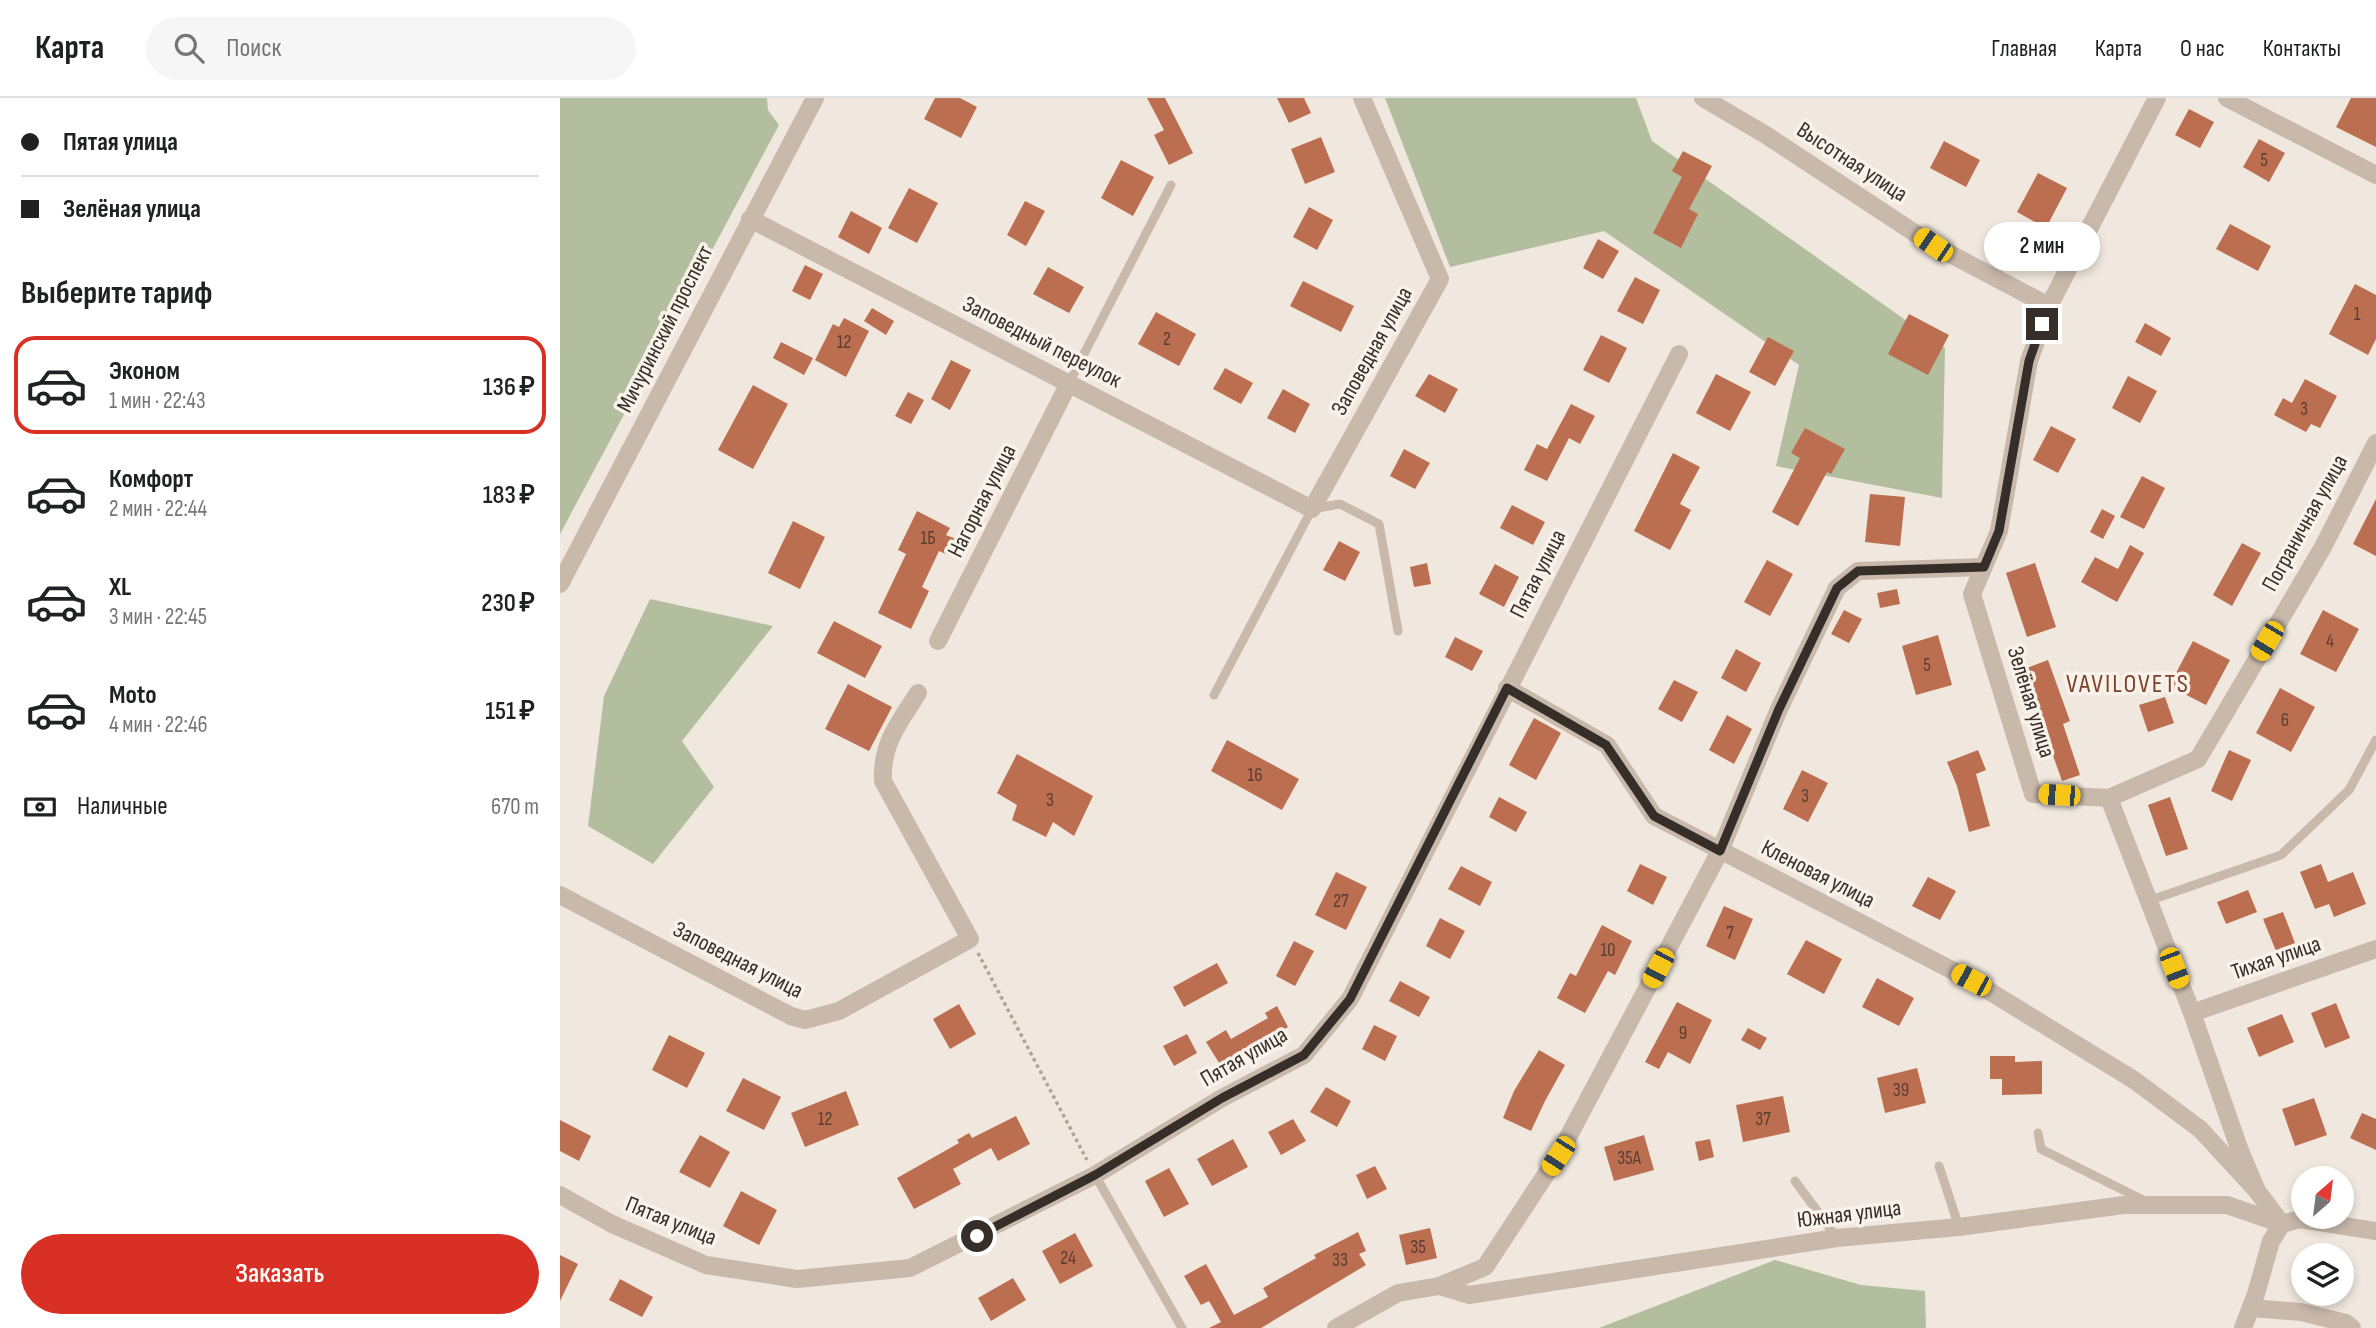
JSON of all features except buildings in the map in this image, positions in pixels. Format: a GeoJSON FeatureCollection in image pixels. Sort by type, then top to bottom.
{"type":"FeatureCollection","features":[{"type":"Feature","properties":{"kind":"street","name":"Мичуринский проспект"},"geometry":{"type":"LineString","coordinates":[[560,584],[815,98]]}},
{"type":"Feature","properties":{"kind":"street","name":"Заповедная улица"},"geometry":{"type":"LineString","coordinates":[[1312,509],[1440,279],[1362,98]]}},
{"type":"Feature","properties":{"kind":"street","name":"Высотная улица"},"geometry":{"type":"LineString","coordinates":[[1703,98],[1766,135],[1933,245],[2049,306]]}},
{"type":"Feature","properties":{"kind":"street","name":"Зелёная улица"},"geometry":{"type":"LineString","coordinates":[[2109,798],[2033,794],[1972,594],[1999,531],[2029,361],[2049,306],[2157,98]]}},
{"type":"Feature","properties":{"kind":"street"},"geometry":{"type":"LineString","coordinates":[[2227,98],[2376,175]]}},
{"type":"Feature","properties":{"kind":"street","name":"Заповедный переулок"},"geometry":{"type":"LineString","coordinates":[[750,219],[1312,509]]}},
{"type":"Feature","properties":{"kind":"street","name":"Пятая улица"},"geometry":{"type":"LineString","coordinates":[[560,1195],[612,1224],[706,1265],[797,1279],[911,1268],[1095,1175],[1222,1098],[1304,1055],[1350,999],[1679,354]]}},
{"type":"Feature","properties":{"kind":"street","name":"Нагорная улица"},"geometry":{"type":"LineString","coordinates":[[939,641],[1069,383]]}},
{"type":"Feature","properties":{"kind":"street","name":"Пограничная улица"},"geometry":{"type":"LineString","coordinates":[[2109,798],[2198,759],[2323,547],[2376,443]]}},
{"type":"Feature","properties":{"kind":"street"},"geometry":{"type":"LineString","coordinates":[[1438,1286],[1485,1267],[1558,1156],[1720,851],[1779,709],[1837,588],[1858,571],[1984,567]]}},
{"type":"Feature","properties":{"kind":"street","name":"Кленовая улица"},"geometry":{"type":"LineString","coordinates":[[1507,688],[1606,745],[1654,816],[1971,980],[2134,1080],[2200,1129],[2257,1191]]}},
{"type":"Feature","properties":{"kind":"street"},"geometry":{"type":"LineString","coordinates":[[918,693],[886,744],[882,764],[883,781],[971,939]]}},
{"type":"Feature","properties":{"kind":"street"},"geometry":{"type":"LineString","coordinates":[[2109,798],[2257,1191],[2282,1224],[2271,1241],[2243,1328]]}},
{"type":"Feature","properties":{"kind":"street","name":"Заповедная улица"},"geometry":{"type":"LineString","coordinates":[[560,895],[791,1016],[805,1020],[839,1011],[971,939]]}},
{"type":"Feature","properties":{"kind":"street","name":"Тихая улица"},"geometry":{"type":"LineString","coordinates":[[2192,1013],[2376,949]]}},
{"type":"Feature","properties":{"kind":"street","name":"Южная улица"},"geometry":{"type":"LineString","coordinates":[[1336,1328],[1398,1293],[1438,1286],[1469,1295],[1838,1238],[1959,1227],[2124,1205],[2227,1205],[2282,1224],[2300,1219],[2376,1231]]}},
{"type":"Feature","properties":{"kind":"street"},"geometry":{"type":"LineString","coordinates":[[2251,1308],[2301,1312],[2346,1323],[2352,1328]]}},
{"type":"Feature","properties":{"kind":"lane"},"geometry":{"type":"LineString","coordinates":[[1069,383],[1171,185]]}},
{"type":"Feature","properties":{"kind":"lane"},"geometry":{"type":"LineString","coordinates":[[1214,695],[1312,509],[1340,504],[1379,524],[1398,631]]}},
{"type":"Feature","properties":{"kind":"lane"},"geometry":{"type":"LineString","coordinates":[[2148,901],[2281,855],[2349,790],[2376,740]]}},
{"type":"Feature","properties":{"kind":"lane"},"geometry":{"type":"LineString","coordinates":[[2038,1133],[2041,1149],[2154,1205]]}},
{"type":"Feature","properties":{"kind":"lane"},"geometry":{"type":"LineString","coordinates":[[1939,1166],[1959,1227]]}},
{"type":"Feature","properties":{"kind":"lane"},"geometry":{"type":"LineString","coordinates":[[1095,1175],[1182,1328]]}},
{"type":"Feature","properties":{"kind":"lane"},"geometry":{"type":"LineString","coordinates":[[1795,1181],[1838,1238]]}},
{"type":"Feature","properties":{"kind":"path"},"geometry":{"type":"LineString","coordinates":[[971,939],[1095,1175]]}},
{"type":"Feature","properties":{"kind":"green space"},"geometry":{"type":"Polygon","coordinates":[[[560,98],[767,98],[768,110],[779,125],[560,534],[560,98]]]}},
{"type":"Feature","properties":{"kind":"green space"},"geometry":{"type":"Polygon","coordinates":[[[1385,98],[1636,98],[1652,141],[1945,348],[1942,498],[1776,466],[1799,365],[1604,231],[1450,267],[1385,98]]]}},
{"type":"Feature","properties":{"kind":"green space"},"geometry":{"type":"Polygon","coordinates":[[[650,599],[773,626],[682,741],[714,787],[653,864],[588,826],[604,696],[650,599]]]}},
{"type":"Feature","properties":{"kind":"green space"},"geometry":{"type":"Polygon","coordinates":[[[1775,1260],[1861,1285],[1925,1291],[1926,1328],[1599,1328],[1775,1260]]]}},
{"type":"Feature","properties":{"kind":"district","name":"VAVILOVETS"},"geometry":{"type":"Point","coordinates":[2128,684]}},
{"type":"Feature","properties":{"kind":"route"},"geometry":{"type":"LineString","coordinates":[[977,1236],[1095,1175],[1222,1098],[1304,1055],[1350,999],[1507,688],[1606,745],[1654,816],[1720,851],[1779,709],[1837,588],[1858,571],[1984,567],[1999,531],[2029,361],[2042,324]]}}]}
